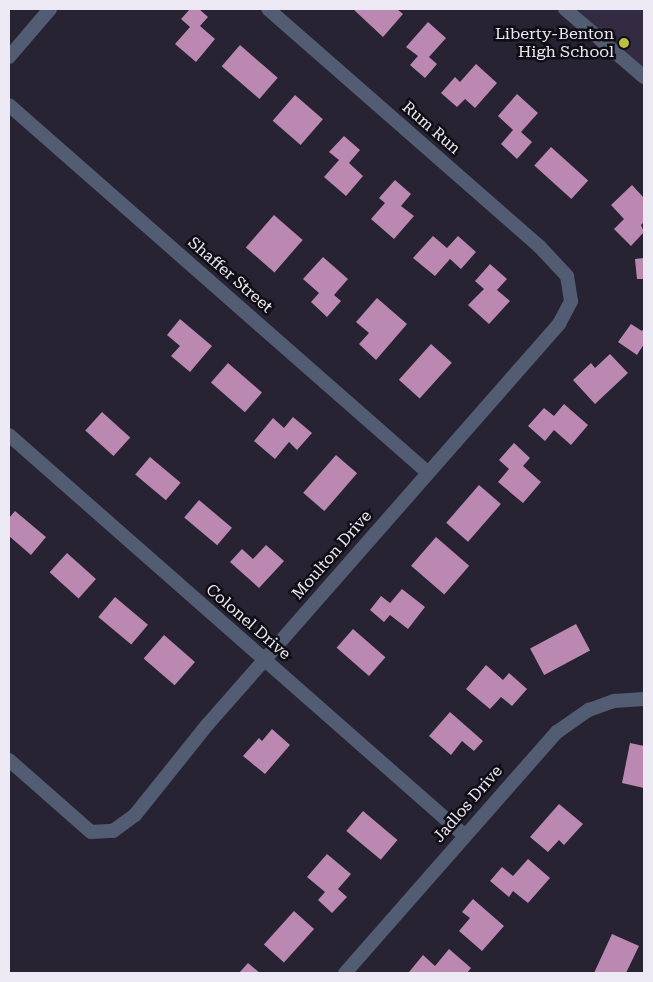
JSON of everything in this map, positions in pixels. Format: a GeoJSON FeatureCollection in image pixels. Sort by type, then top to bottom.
{"type":"FeatureCollection","features":[{"type":"Feature","properties":{"kind":"street"},"geometry":{"type":"LineString","coordinates":[[9,57],[50,9]]}},
{"type":"Feature","properties":{"kind":"street","name":"Rum Run"},"geometry":{"type":"LineString","coordinates":[[268,9],[540,247],[568,276]]}},
{"type":"Feature","properties":{"kind":"street"},"geometry":{"type":"LineString","coordinates":[[565,9],[644,77]]}},
{"type":"Feature","properties":{"kind":"street","name":"Shaffer Street"},"geometry":{"type":"LineString","coordinates":[[9,104],[427,472]]}},
{"type":"Feature","properties":{"kind":"street","name":"Moulton Drive"},"geometry":{"type":"LineString","coordinates":[[9,760],[91,832],[113,831],[135,815],[264,660],[427,472],[559,324],[570,301],[568,276]]}},
{"type":"Feature","properties":{"kind":"street","name":"Colonel Drive"},"geometry":{"type":"LineString","coordinates":[[9,435],[464,835]]}},
{"type":"Feature","properties":{"kind":"street","name":"Jadlos Drive"},"geometry":{"type":"LineString","coordinates":[[345,973],[538,751],[578,716],[614,701],[644,699]]}},
{"type":"Feature","properties":{"kind":"shaded area","name":"Liberty-Benton High School"},"geometry":{"type":"Polygon","coordinates":[[[565,9],[644,9],[644,77],[565,9]]]}},
{"type":"Feature","properties":{"kind":"building"},"geometry":{"type":"Polygon","coordinates":[[[190,9],[199,9],[208,17],[200,26],[215,39],[196,62],[175,44],[190,27],[181,19],[190,9]]]}},
{"type":"Feature","properties":{"kind":"building"},"geometry":{"type":"Polygon","coordinates":[[[353,9],[397,9],[403,14],[383,37],[353,9]]]}},
{"type":"Feature","properties":{"kind":"building"},"geometry":{"type":"Polygon","coordinates":[[[428,22],[446,38],[429,57],[437,64],[425,78],[410,65],[418,56],[406,47],[428,22]]]}},
{"type":"Feature","properties":{"kind":"building"},"geometry":{"type":"Polygon","coordinates":[[[240,45],[278,78],[259,99],[222,66],[240,45]]]}},
{"type":"Feature","properties":{"kind":"building"},"geometry":{"type":"Polygon","coordinates":[[[476,64],[497,83],[475,108],[465,99],[457,107],[441,93],[455,77],[460,82],[476,64]]]}},
{"type":"Feature","properties":{"kind":"building"},"geometry":{"type":"Polygon","coordinates":[[[517,94],[538,113],[521,132],[532,142],[517,159],[501,144],[513,130],[498,116],[517,94]]]}},
{"type":"Feature","properties":{"kind":"building"},"geometry":{"type":"Polygon","coordinates":[[[295,95],[323,119],[301,145],[273,121],[295,95]]]}},
{"type":"Feature","properties":{"kind":"building"},"geometry":{"type":"Polygon","coordinates":[[[344,136],[360,150],[349,163],[363,176],[346,196],[324,177],[339,160],[329,152],[344,136]]]}},
{"type":"Feature","properties":{"kind":"building"},"geometry":{"type":"Polygon","coordinates":[[[551,147],[588,180],[571,199],[534,166],[551,147]]]}},
{"type":"Feature","properties":{"kind":"building"},"geometry":{"type":"Polygon","coordinates":[[[395,180],[411,194],[401,206],[414,216],[394,239],[371,219],[385,203],[379,198],[395,180]]]}},
{"type":"Feature","properties":{"kind":"building"},"geometry":{"type":"Polygon","coordinates":[[[632,185],[644,198],[644,222],[641,225],[644,232],[631,246],[614,229],[624,219],[611,205],[632,185]]]}},
{"type":"Feature","properties":{"kind":"building"},"geometry":{"type":"Polygon","coordinates":[[[274,215],[303,240],[274,272],[246,247],[274,215]]]}},
{"type":"Feature","properties":{"kind":"building"},"geometry":{"type":"Polygon","coordinates":[[[433,236],[447,248],[458,236],[476,252],[461,269],[450,259],[435,276],[413,258],[433,236]]]}},
{"type":"Feature","properties":{"kind":"building"},"geometry":{"type":"Polygon","coordinates":[[[323,257],[348,279],[334,295],[341,301],[327,317],[311,302],[319,293],[303,279],[323,257]]]}},
{"type":"Feature","properties":{"kind":"building"},"geometry":{"type":"Polygon","coordinates":[[[644,258],[644,279],[637,279],[635,259],[644,258]]]}},
{"type":"Feature","properties":{"kind":"building"},"geometry":{"type":"Polygon","coordinates":[[[490,264],[507,279],[497,290],[510,301],[489,324],[468,305],[484,289],[475,281],[490,264]]]}},
{"type":"Feature","properties":{"kind":"building"},"geometry":{"type":"Polygon","coordinates":[[[377,298],[407,324],[376,360],[359,344],[369,333],[356,322],[377,298]]]}},
{"type":"Feature","properties":{"kind":"building"},"geometry":{"type":"Polygon","coordinates":[[[180,319],[212,346],[190,372],[171,356],[180,346],[167,335],[180,319]]]}},
{"type":"Feature","properties":{"kind":"building"},"geometry":{"type":"Polygon","coordinates":[[[631,324],[642,331],[644,328],[644,344],[637,355],[618,342],[631,324]]]}},
{"type":"Feature","properties":{"kind":"building"},"geometry":{"type":"Polygon","coordinates":[[[431,344],[452,363],[420,398],[399,380],[431,344]]]}},
{"type":"Feature","properties":{"kind":"building"},"geometry":{"type":"Polygon","coordinates":[[[610,354],[628,373],[595,404],[573,380],[591,363],[595,368],[610,354]]]}},
{"type":"Feature","properties":{"kind":"building"},"geometry":{"type":"Polygon","coordinates":[[[228,363],[262,393],[245,412],[211,383],[228,363]]]}},
{"type":"Feature","properties":{"kind":"building"},"geometry":{"type":"Polygon","coordinates":[[[564,404],[588,425],[571,445],[554,430],[545,441],[528,426],[544,408],[554,416],[564,404]]]}},
{"type":"Feature","properties":{"kind":"building"},"geometry":{"type":"Polygon","coordinates":[[[102,412],[130,437],[114,456],[85,431],[102,412]]]}},
{"type":"Feature","properties":{"kind":"building"},"geometry":{"type":"Polygon","coordinates":[[[293,417],[312,433],[297,450],[289,442],[275,459],[254,441],[273,418],[284,428],[293,417]]]}},
{"type":"Feature","properties":{"kind":"building"},"geometry":{"type":"Polygon","coordinates":[[[514,443],[530,458],[523,466],[541,482],[523,503],[498,482],[509,469],[499,460],[514,443]]]}},
{"type":"Feature","properties":{"kind":"building"},"geometry":{"type":"Polygon","coordinates":[[[336,455],[357,473],[324,511],[303,493],[336,455]]]}},
{"type":"Feature","properties":{"kind":"building"},"geometry":{"type":"Polygon","coordinates":[[[150,457],[181,483],[166,500],[135,475],[150,457]]]}},
{"type":"Feature","properties":{"kind":"building"},"geometry":{"type":"Polygon","coordinates":[[[479,485],[501,504],[468,542],[446,523],[479,485]]]}},
{"type":"Feature","properties":{"kind":"building"},"geometry":{"type":"Polygon","coordinates":[[[199,500],[232,528],[217,545],[184,518],[199,500]]]}},
{"type":"Feature","properties":{"kind":"building"},"geometry":{"type":"Polygon","coordinates":[[[15,511],[46,537],[31,555],[9,536],[9,518],[15,511]]]}},
{"type":"Feature","properties":{"kind":"building"},"geometry":{"type":"Polygon","coordinates":[[[436,537],[469,566],[444,595],[411,566],[436,537]]]}},
{"type":"Feature","properties":{"kind":"building"},"geometry":{"type":"Polygon","coordinates":[[[266,545],[284,561],[259,588],[230,562],[242,549],[253,559],[266,545]]]}},
{"type":"Feature","properties":{"kind":"building"},"geometry":{"type":"Polygon","coordinates":[[[67,553],[96,579],[79,598],[50,572],[67,553]]]}},
{"type":"Feature","properties":{"kind":"building"},"geometry":{"type":"Polygon","coordinates":[[[402,589],[425,607],[408,629],[390,615],[384,622],[370,610],[381,596],[390,603],[402,589]]]}},
{"type":"Feature","properties":{"kind":"building"},"geometry":{"type":"Polygon","coordinates":[[[115,597],[148,625],[131,645],[98,617],[115,597]]]}},
{"type":"Feature","properties":{"kind":"building"},"geometry":{"type":"Polygon","coordinates":[[[576,624],[590,650],[544,675],[530,648],[576,624]]]}},
{"type":"Feature","properties":{"kind":"building"},"geometry":{"type":"Polygon","coordinates":[[[353,629],[385,657],[369,676],[337,648],[353,629]]]}},
{"type":"Feature","properties":{"kind":"building"},"geometry":{"type":"Polygon","coordinates":[[[164,635],[195,662],[175,685],[144,658],[164,635]]]}},
{"type":"Feature","properties":{"kind":"building"},"geometry":{"type":"Polygon","coordinates":[[[486,665],[503,680],[509,673],[527,689],[512,706],[501,697],[490,709],[466,689],[486,665]]]}},
{"type":"Feature","properties":{"kind":"building"},"geometry":{"type":"Polygon","coordinates":[[[450,712],[483,741],[474,751],[462,741],[451,755],[429,736],[450,712]]]}},
{"type":"Feature","properties":{"kind":"building"},"geometry":{"type":"Polygon","coordinates":[[[272,729],[290,745],[265,774],[243,756],[259,738],[262,741],[272,729]]]}},
{"type":"Feature","properties":{"kind":"building"},"geometry":{"type":"Polygon","coordinates":[[[630,743],[644,746],[644,788],[622,783],[630,743]]]}},
{"type":"Feature","properties":{"kind":"building"},"geometry":{"type":"Polygon","coordinates":[[[559,804],[583,824],[564,845],[559,840],[548,852],[530,837],[559,804]]]}},
{"type":"Feature","properties":{"kind":"building"},"geometry":{"type":"Polygon","coordinates":[[[363,811],[397,840],[381,860],[346,831],[363,811]]]}},
{"type":"Feature","properties":{"kind":"building"},"geometry":{"type":"Polygon","coordinates":[[[327,854],[351,874],[338,889],[347,897],[332,913],[318,900],[325,892],[307,877],[327,854]]]}},
{"type":"Feature","properties":{"kind":"building"},"geometry":{"type":"Polygon","coordinates":[[[528,859],[550,878],[528,903],[513,891],[509,897],[490,881],[502,867],[513,876],[528,859]]]}},
{"type":"Feature","properties":{"kind":"building"},"geometry":{"type":"Polygon","coordinates":[[[473,899],[504,926],[482,951],[459,931],[470,918],[462,912],[473,899]]]}},
{"type":"Feature","properties":{"kind":"building"},"geometry":{"type":"Polygon","coordinates":[[[294,911],[314,929],[284,963],[264,944],[294,911]]]}},
{"type":"Feature","properties":{"kind":"building"},"geometry":{"type":"Polygon","coordinates":[[[612,934],[639,946],[626,973],[594,973],[612,934]]]}},
{"type":"Feature","properties":{"kind":"building"},"geometry":{"type":"Polygon","coordinates":[[[449,949],[471,968],[467,973],[409,972],[423,955],[435,966],[449,949]]]}},
{"type":"Feature","properties":{"kind":"building"},"geometry":{"type":"Polygon","coordinates":[[[248,963],[260,973],[239,973],[248,963]]]}},
{"type":"Feature","properties":{"kind":"place","name":"Liberty-Benton High School"},"geometry":{"type":"Point","coordinates":[624,43]}}]}
